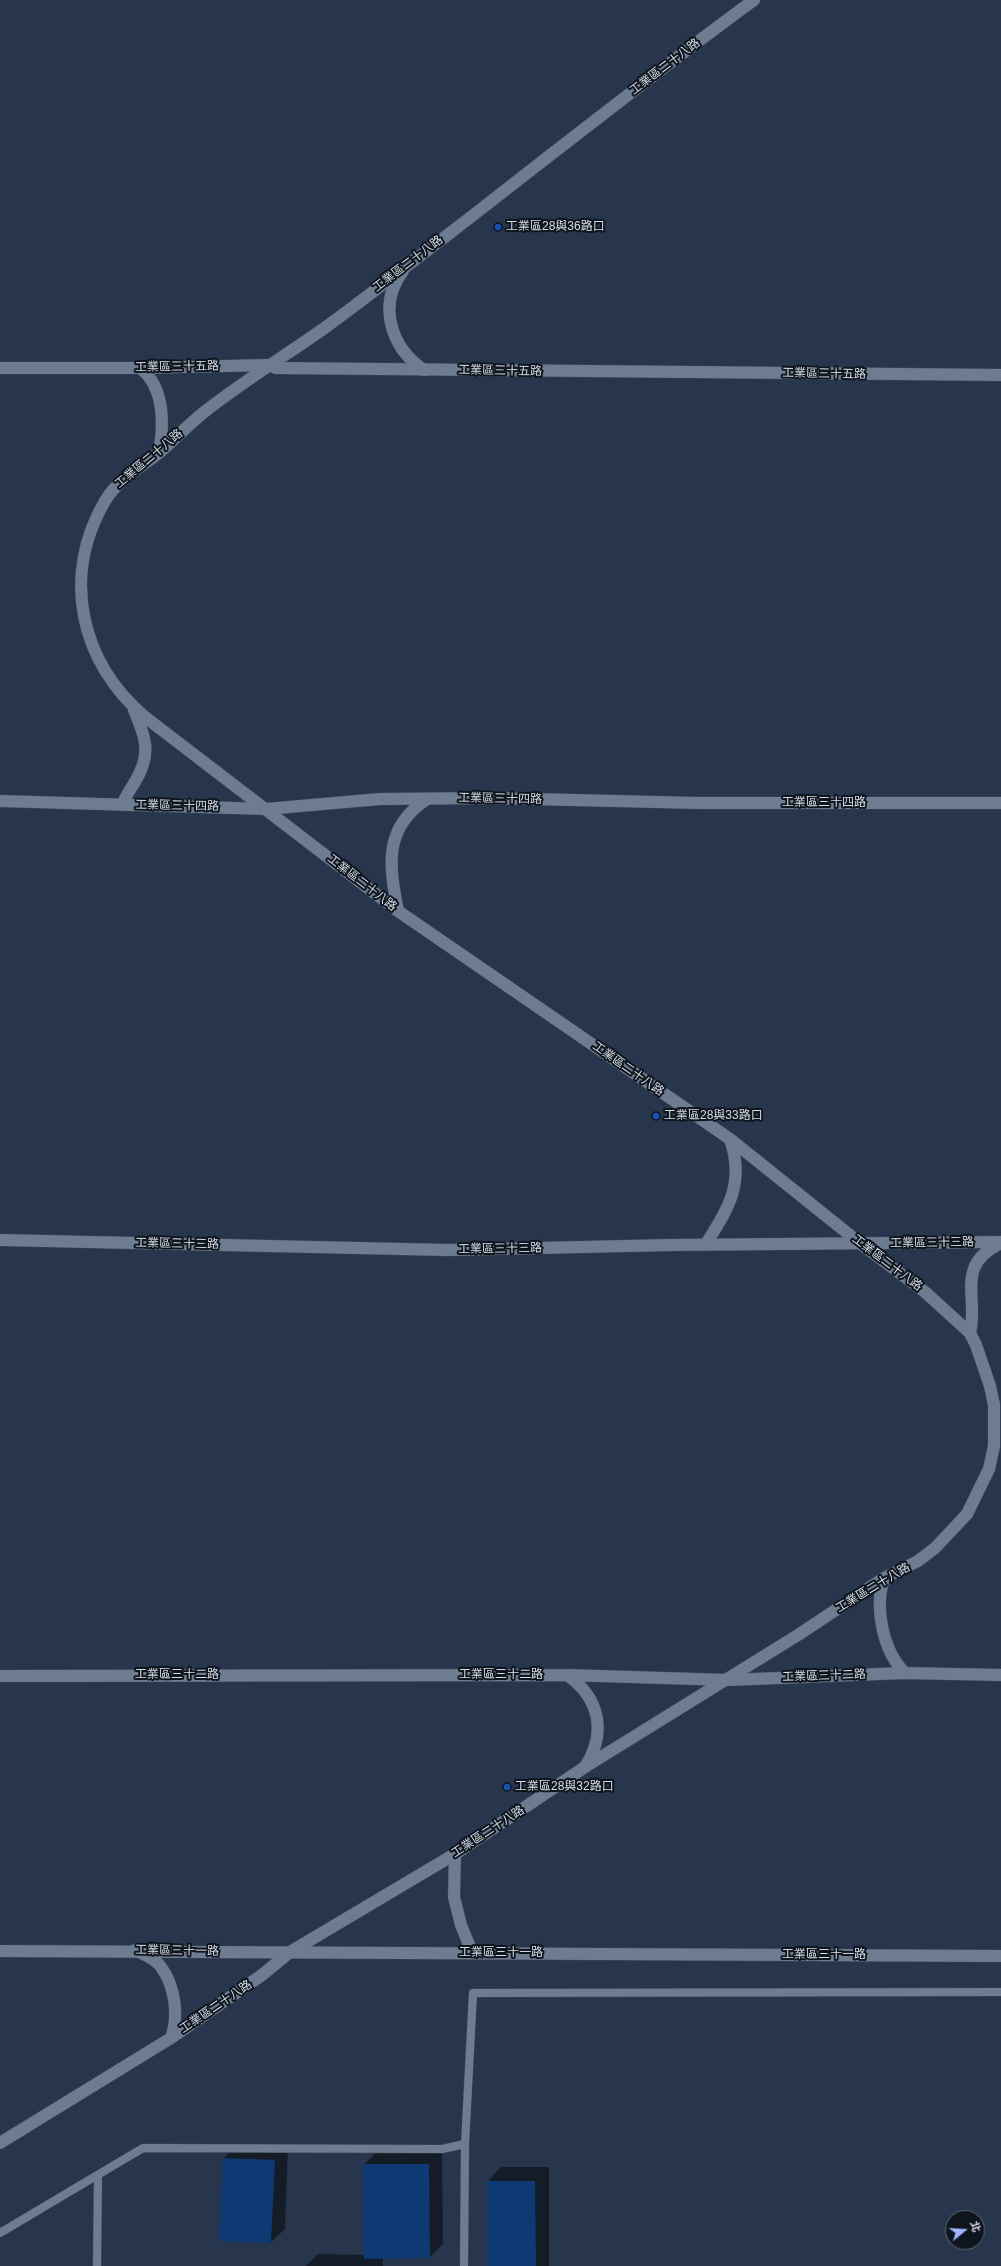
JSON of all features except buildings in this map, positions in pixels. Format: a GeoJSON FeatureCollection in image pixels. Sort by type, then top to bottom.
{"type":"FeatureCollection","features":[{"type":"Feature","properties":{"kind":"street","name":"工業區二十八路"},"geometry":{"type":"LineString","coordinates":[[0,2143],[170,2038],[262,1975],[290,1952],[455,1854],[585,1768],[728,1680],[884,1578],[918,1561],[952,1531],[967,1514],[989,1469],[994,1446],[994,1405],[985,1367],[970,1333],[926,1292],[861,1244],[730,1139],[398,911],[133,707],[108,676],[90,640],[81,600],[82,566],[90,531],[105,500],[116,484],[159,452],[203,413],[269,365],[327,326],[409,264],[741,5],[754,0]]}},
{"type":"Feature","properties":{"kind":"street"},"geometry":{"type":"LineString","coordinates":[[409,264],[402,273],[392,294],[390,318],[397,342],[404,353],[424,370]]}},
{"type":"Feature","properties":{"kind":"street","name":"工業區三十五路"},"geometry":{"type":"LineString","coordinates":[[0,368],[140,368],[269,365],[276,368],[1001,375]]}},
{"type":"Feature","properties":{"kind":"street"},"geometry":{"type":"LineString","coordinates":[[140,368],[147,374],[158,396],[162,425],[159,452]]}},
{"type":"Feature","properties":{"kind":"street"},"geometry":{"type":"LineString","coordinates":[[122,805],[144,763],[146,747],[145,736],[133,707]]}},
{"type":"Feature","properties":{"kind":"street","name":"工業區三十四路"},"geometry":{"type":"LineString","coordinates":[[0,801],[266,809],[380,799],[699,803],[1001,803]]}},
{"type":"Feature","properties":{"kind":"street"},"geometry":{"type":"LineString","coordinates":[[398,911],[392,880],[391,849],[404,819],[413,808],[427,799]]}},
{"type":"Feature","properties":{"kind":"street"},"geometry":{"type":"LineString","coordinates":[[706,1244],[722,1219],[734,1190],[737,1170],[730,1139]]}},
{"type":"Feature","properties":{"kind":"street","name":"工業區三十三路"},"geometry":{"type":"LineString","coordinates":[[0,1240],[447,1250],[706,1244],[1001,1242]]}},
{"type":"Feature","properties":{"kind":"street"},"geometry":{"type":"LineString","coordinates":[[970,1333],[973,1320],[970,1297],[973,1272],[983,1255],[989,1249],[1001,1242]]}},
{"type":"Feature","properties":{"kind":"street"},"geometry":{"type":"LineString","coordinates":[[884,1578],[881,1600],[885,1639],[889,1652],[905,1674]]}},
{"type":"Feature","properties":{"kind":"street","name":"工業區三十二路"},"geometry":{"type":"LineString","coordinates":[[0,1676],[567,1675],[728,1680],[905,1674],[1001,1675]]}},
{"type":"Feature","properties":{"kind":"street"},"geometry":{"type":"LineString","coordinates":[[567,1675],[580,1684],[587,1693],[597,1717],[596,1742],[592,1756],[585,1768]]}},
{"type":"Feature","properties":{"kind":"street"},"geometry":{"type":"LineString","coordinates":[[455,1854],[454,1897],[460,1925],[472,1952]]}},
{"type":"Feature","properties":{"kind":"street"},"geometry":{"type":"LineString","coordinates":[[135,1950],[153,1959],[161,1966],[168,1980],[176,2015],[170,2038]]}},
{"type":"Feature","properties":{"kind":"street","name":"工業區三十一路"},"geometry":{"type":"LineString","coordinates":[[0,1951],[135,1950],[1001,1956]]}},
{"type":"Feature","properties":{"kind":"lane"},"geometry":{"type":"LineString","coordinates":[[464,2266],[464,2144],[473,1993],[1001,1992]]}},
{"type":"Feature","properties":{"kind":"lane"},"geometry":{"type":"LineString","coordinates":[[0,2233],[143,2148],[442,2149],[464,2144]]}},
{"type":"Feature","properties":{"kind":"lane"},"geometry":{"type":"LineString","coordinates":[[98,2176],[98,2266]]}},
{"type":"Feature","properties":{"kind":"shaded area"},"geometry":{"type":"Polygon","coordinates":[[[0,0],[1001,0],[1001,2266],[0,2266],[0,0]]]}},
{"type":"Feature","properties":{"kind":"place","name":"工業區28與36路口"},"geometry":{"type":"Point","coordinates":[498,227]}},
{"type":"Feature","properties":{"kind":"place","name":"工業區28與33路口"},"geometry":{"type":"Point","coordinates":[656,1116]}},
{"type":"Feature","properties":{"kind":"place","name":"工業區28與32路口"},"geometry":{"type":"Point","coordinates":[507,1787]}}]}
